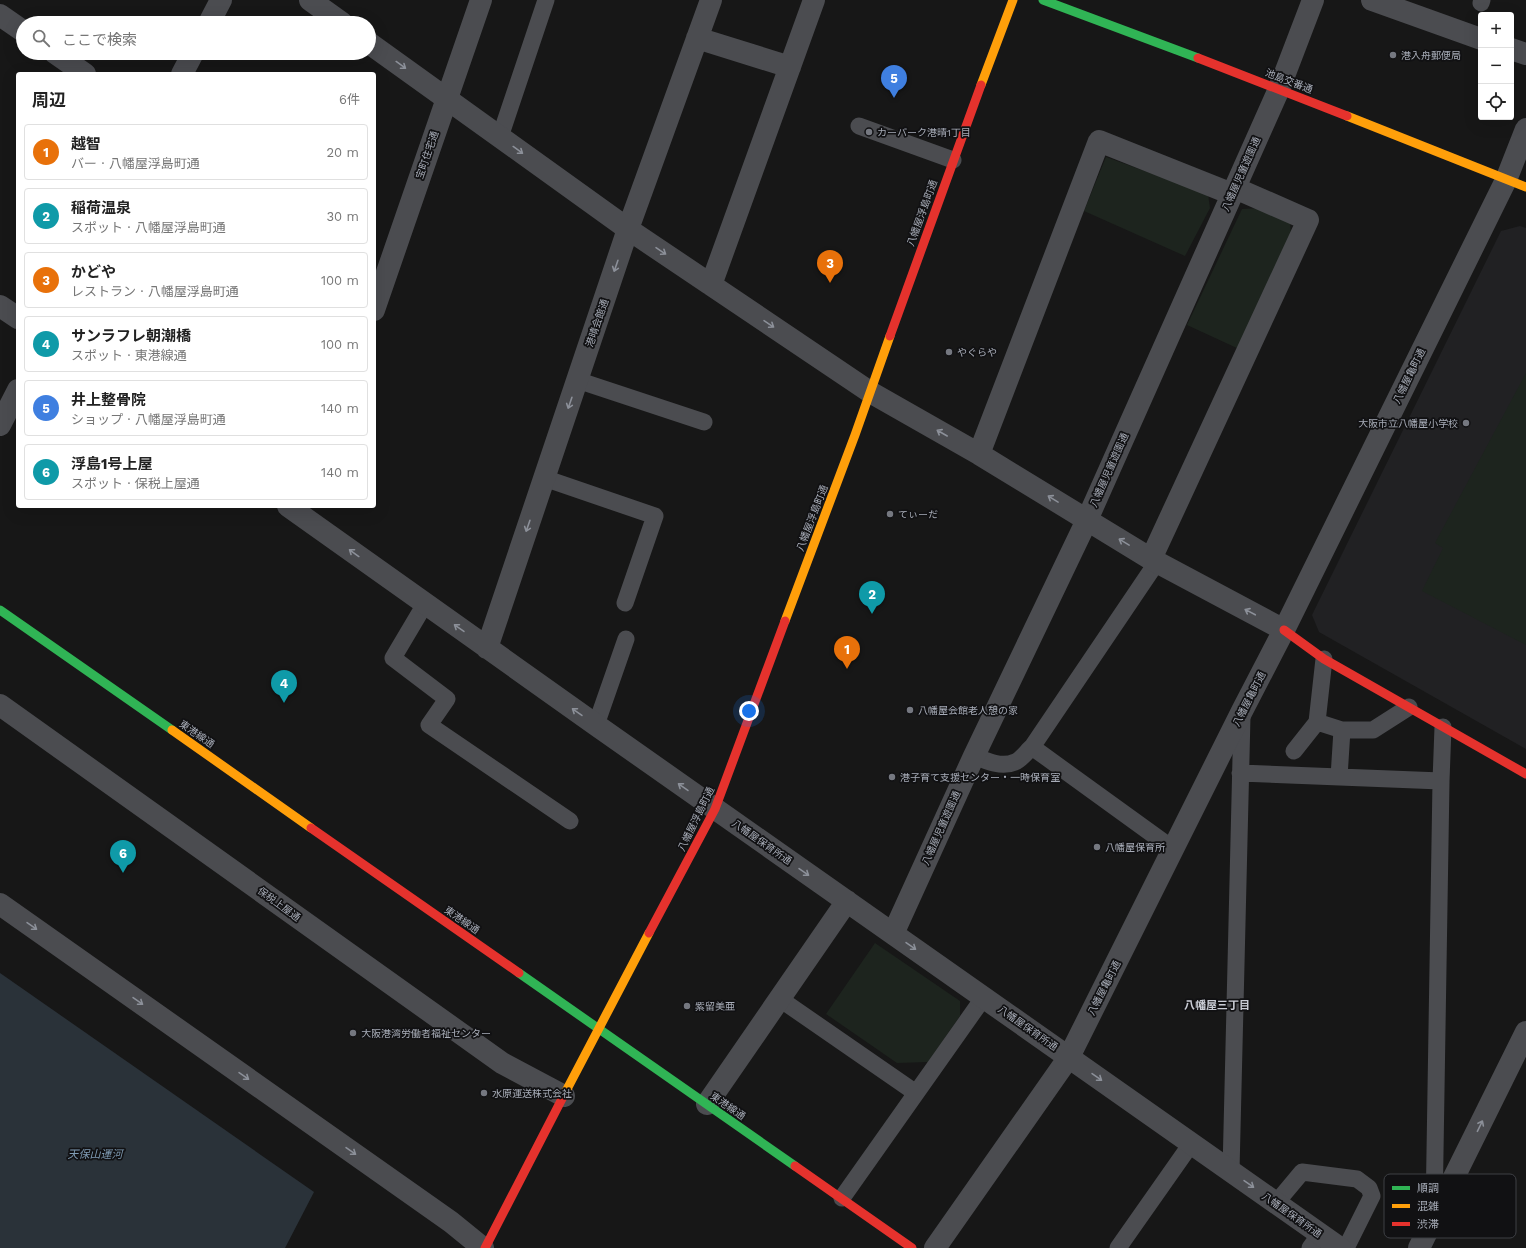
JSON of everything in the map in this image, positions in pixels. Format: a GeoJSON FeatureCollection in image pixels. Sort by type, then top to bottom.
{"type":"FeatureCollection","features":[{"type":"Feature","properties":{"kind":"street"},"geometry":{"type":"LineString","coordinates":[[213,16],[221,0]]}},
{"type":"Feature","properties":{"kind":"street"},"geometry":{"type":"LineString","coordinates":[[310,0],[332,16]]}},
{"type":"Feature","properties":{"kind":"street","name":"宝町住宅通"},"geometry":{"type":"LineString","coordinates":[[376,295],[481,0]]}},
{"type":"Feature","properties":{"kind":"street","name":"港晴会館通"},"geometry":{"type":"LineString","coordinates":[[487,648],[628,229],[711,0]]}},
{"type":"Feature","properties":{"kind":"street"},"geometry":{"type":"LineString","coordinates":[[711,285],[814,0]]}},
{"type":"Feature","properties":{"kind":"street","name":"八幡屋浮島町通"},"geometry":{"type":"LineString","coordinates":[[484,1248],[715,809],[870,392],[953,160],[1013,0]]}},
{"type":"Feature","properties":{"kind":"street","name":"池島交番通"},"geometry":{"type":"LineString","coordinates":[[1043,0],[1280,89],[1516,183]]}},
{"type":"Feature","properties":{"kind":"street","name":"八幡屋児童遊園通"},"geometry":{"type":"LineString","coordinates":[[893,934],[974,756],[1087,520],[1280,89],[1312,0]]}},
{"type":"Feature","properties":{"kind":"street"},"geometry":{"type":"LineString","coordinates":[[1372,0],[1478,37]]}},
{"type":"Feature","properties":{"kind":"street"},"geometry":{"type":"LineString","coordinates":[[0,15],[16,26]]}},
{"type":"Feature","properties":{"kind":"street"},"geometry":{"type":"LineString","coordinates":[[697,38],[790,67]]}},
{"type":"Feature","properties":{"kind":"street"},"geometry":{"type":"LineString","coordinates":[[376,48],[628,229],[870,392],[979,454],[1154,560],[1284,630],[1324,659],[1526,774]]}},
{"type":"Feature","properties":{"kind":"street"},"geometry":{"type":"LineString","coordinates":[[1514,50],[1526,54]]}},
{"type":"Feature","properties":{"kind":"street"},"geometry":{"type":"LineString","coordinates":[[65,60],[82,72]]}},
{"type":"Feature","properties":{"kind":"street"},"geometry":{"type":"LineString","coordinates":[[183,72],[189,60]]}},
{"type":"Feature","properties":{"kind":"street","name":"八幡屋亀町通"},"geometry":{"type":"LineString","coordinates":[[935,1248],[1069,1057],[1242,711],[1516,183],[1526,129]]}},
{"type":"Feature","properties":{"kind":"street"},"geometry":{"type":"LineString","coordinates":[[979,454],[1099,141],[1308,220],[1154,560]]}},
{"type":"Feature","properties":{"kind":"street"},"geometry":{"type":"LineString","coordinates":[[0,306],[16,317]]}},
{"type":"Feature","properties":{"kind":"street"},"geometry":{"type":"LineString","coordinates":[[0,425],[16,394]]}},
{"type":"Feature","properties":{"kind":"street","name":"八幡屋保育所通"},"geometry":{"type":"LineString","coordinates":[[295,508],[312,513],[425,604],[1276,1203],[1315,1241],[1340,1248]]}},
{"type":"Feature","properties":{"kind":"street","name":"東港線通"},"geometry":{"type":"LineString","coordinates":[[0,610],[912,1248]]}},
{"type":"Feature","properties":{"kind":"street","name":"保税上屋通"},"geometry":{"type":"LineString","coordinates":[[0,705],[502,1063],[564,1096]]}},
{"type":"Feature","properties":{"kind":"street"},"geometry":{"type":"LineString","coordinates":[[707,1104],[847,901]]}},
{"type":"Feature","properties":{"kind":"street"},"geometry":{"type":"LineString","coordinates":[[0,904],[451,1222],[484,1248]]}},
{"type":"Feature","properties":{"kind":"street"},"geometry":{"type":"LineString","coordinates":[[1457,1174],[1526,1032]]}},
{"type":"Feature","properties":{"kind":"street"},"geometry":{"type":"LineString","coordinates":[[1420,1248],[1425,1238]]}},
{"type":"Feature","properties":{"kind":"lane"},"geometry":{"type":"LineString","coordinates":[[500,137],[546,0]]}},
{"type":"Feature","properties":{"kind":"lane"},"geometry":{"type":"LineString","coordinates":[[859,126],[953,160]]}},
{"type":"Feature","properties":{"kind":"lane"},"geometry":{"type":"LineString","coordinates":[[577,380],[704,422]]}},
{"type":"Feature","properties":{"kind":"lane"},"geometry":{"type":"LineString","coordinates":[[544,478],[655,516],[625,603]]}},
{"type":"Feature","properties":{"kind":"lane"},"geometry":{"type":"LineString","coordinates":[[974,756],[991,763],[1004,764],[1016,762],[1032,747],[1154,560]]}},
{"type":"Feature","properties":{"kind":"lane"},"geometry":{"type":"LineString","coordinates":[[425,604],[393,658],[447,699],[429,725],[570,821]]}},
{"type":"Feature","properties":{"kind":"lane"},"geometry":{"type":"LineString","coordinates":[[596,725],[626,639]]}},
{"type":"Feature","properties":{"kind":"lane"},"geometry":{"type":"LineString","coordinates":[[1294,751],[1317,722],[1324,659]]}},
{"type":"Feature","properties":{"kind":"lane"},"geometry":{"type":"LineString","coordinates":[[1317,722],[1342,730],[1373,730],[1409,707]]}},
{"type":"Feature","properties":{"kind":"lane"},"geometry":{"type":"LineString","coordinates":[[1231,1172],[1242,711]]}},
{"type":"Feature","properties":{"kind":"lane"},"geometry":{"type":"LineString","coordinates":[[1435,1174],[1443,727]]}},
{"type":"Feature","properties":{"kind":"lane"},"geometry":{"type":"LineString","coordinates":[[1340,776],[1342,730]]}},
{"type":"Feature","properties":{"kind":"lane"},"geometry":{"type":"LineString","coordinates":[[1032,747],[1173,849]]}},
{"type":"Feature","properties":{"kind":"lane"},"geometry":{"type":"LineString","coordinates":[[1240,773],[1441,780]]}},
{"type":"Feature","properties":{"kind":"lane"},"geometry":{"type":"LineString","coordinates":[[842,1198],[984,997]]}},
{"type":"Feature","properties":{"kind":"lane"},"geometry":{"type":"LineString","coordinates":[[780,999],[916,1093]]}},
{"type":"Feature","properties":{"kind":"lane"},"geometry":{"type":"LineString","coordinates":[[1118,1248],[1192,1144]]}},
{"type":"Feature","properties":{"kind":"lane"},"geometry":{"type":"LineString","coordinates":[[1276,1203],[1302,1172],[1357,1179],[1369,1188],[1372,1196],[1346,1248]]}},
{"type":"Feature","properties":{"kind":"shaded area"},"geometry":{"type":"Polygon","coordinates":[[[1106,157],[1208,194],[1210,208],[1185,256],[1084,211],[1106,157]]]}},
{"type":"Feature","properties":{"kind":"shaded area"},"geometry":{"type":"Polygon","coordinates":[[[1261,208],[1290,220],[1291,238],[1239,349],[1187,325],[1242,209],[1261,208]]]}},
{"type":"Feature","properties":{"kind":"shaded area","name":"大阪市立八幡屋小学校"},"geometry":{"type":"Polygon","coordinates":[[[1520,226],[1526,228],[1526,749],[1319,632],[1312,615],[1501,231],[1520,226]]]}},
{"type":"Feature","properties":{"kind":"shaded area"},"geometry":{"type":"Polygon","coordinates":[[[1526,373],[1526,645],[1422,591],[1443,548],[1435,543],[1526,373]]]}},
{"type":"Feature","properties":{"kind":"shaded area"},"geometry":{"type":"Polygon","coordinates":[[[875,943],[960,1001],[960,1016],[928,1062],[897,1063],[826,1014],[875,943]]]}},
{"type":"Feature","properties":{"kind":"water","name":"天保山運河"},"geometry":{"type":"Polygon","coordinates":[[[0,973],[314,1192],[285,1248],[0,1248],[0,973]]]}},
{"type":"Feature","properties":{"kind":"traffic: fast"},"geometry":{"type":"LineString","coordinates":[[1043,0],[1198,58]]}},
{"type":"Feature","properties":{"kind":"traffic: fast"},"geometry":{"type":"LineString","coordinates":[[0,610],[172,730]]}},
{"type":"Feature","properties":{"kind":"traffic: fast"},"geometry":{"type":"LineString","coordinates":[[519,973],[795,1166]]}},
{"type":"Feature","properties":{"kind":"traffic: slow"},"geometry":{"type":"LineString","coordinates":[[981,85],[1013,0]]}},
{"type":"Feature","properties":{"kind":"traffic: slow"},"geometry":{"type":"LineString","coordinates":[[1347,116],[1526,187]]}},
{"type":"Feature","properties":{"kind":"traffic: slow"},"geometry":{"type":"LineString","coordinates":[[785,621],[855,435],[890,336]]}},
{"type":"Feature","properties":{"kind":"traffic: slow"},"geometry":{"type":"LineString","coordinates":[[172,730],[311,828]]}},
{"type":"Feature","properties":{"kind":"traffic: slow"},"geometry":{"type":"LineString","coordinates":[[565,1093],[649,933]]}},
{"type":"Feature","properties":{"kind":"traffic: jam"},"geometry":{"type":"LineString","coordinates":[[1198,58],[1347,116]]}},
{"type":"Feature","properties":{"kind":"traffic: jam"},"geometry":{"type":"LineString","coordinates":[[890,336],[981,85]]}},
{"type":"Feature","properties":{"kind":"traffic: jam"},"geometry":{"type":"LineString","coordinates":[[649,933],[715,809],[785,621]]}},
{"type":"Feature","properties":{"kind":"traffic: jam"},"geometry":{"type":"LineString","coordinates":[[1284,630],[1324,659],[1526,774]]}},
{"type":"Feature","properties":{"kind":"traffic: jam"},"geometry":{"type":"LineString","coordinates":[[311,828],[519,973]]}},
{"type":"Feature","properties":{"kind":"traffic: jam"},"geometry":{"type":"LineString","coordinates":[[485,1248],[565,1093]]}},
{"type":"Feature","properties":{"kind":"traffic: jam"},"geometry":{"type":"LineString","coordinates":[[795,1166],[912,1248]]}},
{"type":"Feature","properties":{"kind":"place","name":"港入舟郵便局"},"geometry":{"type":"Point","coordinates":[1393,55]}},
{"type":"Feature","properties":{"kind":"place","name":"井上整骨院"},"geometry":{"type":"Point","coordinates":[894,98]}},
{"type":"Feature","properties":{"kind":"place","name":"カーパーク港晴1丁目"},"geometry":{"type":"Point","coordinates":[869,132]}},
{"type":"Feature","properties":{"kind":"place","name":"かどや"},"geometry":{"type":"Point","coordinates":[830,283]}},
{"type":"Feature","properties":{"kind":"place","name":"やぐらや"},"geometry":{"type":"Point","coordinates":[949,352]}},
{"type":"Feature","properties":{"kind":"place","name":"大阪市立八幡屋小学校"},"geometry":{"type":"Point","coordinates":[1466,423]}},
{"type":"Feature","properties":{"kind":"place","name":"てぃーだ"},"geometry":{"type":"Point","coordinates":[890,514]}},
{"type":"Feature","properties":{"kind":"place","name":"稲荷温泉"},"geometry":{"type":"Point","coordinates":[872,614]}},
{"type":"Feature","properties":{"kind":"place","name":"越智"},"geometry":{"type":"Point","coordinates":[847,669]}},
{"type":"Feature","properties":{"kind":"place","name":"サンラフレ朝潮橋"},"geometry":{"type":"Point","coordinates":[284,703]}},
{"type":"Feature","properties":{"kind":"place","name":"八幡屋会館老人憩の家"},"geometry":{"type":"Point","coordinates":[910,710]}},
{"type":"Feature","properties":{"kind":"place","name":"港子育て支援センター・一時保育室"},"geometry":{"type":"Point","coordinates":[892,777]}},
{"type":"Feature","properties":{"kind":"place","name":"八幡屋保育所"},"geometry":{"type":"Point","coordinates":[1097,847]}},
{"type":"Feature","properties":{"kind":"place","name":"浮島1号上屋"},"geometry":{"type":"Point","coordinates":[123,873]}},
{"type":"Feature","properties":{"kind":"place","name":"紫留美亜"},"geometry":{"type":"Point","coordinates":[687,1006]}},
{"type":"Feature","properties":{"kind":"place","name":"大阪港湾労働者福祉センター"},"geometry":{"type":"Point","coordinates":[353,1033]}},
{"type":"Feature","properties":{"kind":"place","name":"水原運送株式会社"},"geometry":{"type":"Point","coordinates":[484,1093]}},
{"type":"Feature","properties":{"kind":"district","name":"八幡屋三丁目"},"geometry":{"type":"Point","coordinates":[1217,1005]}}]}
